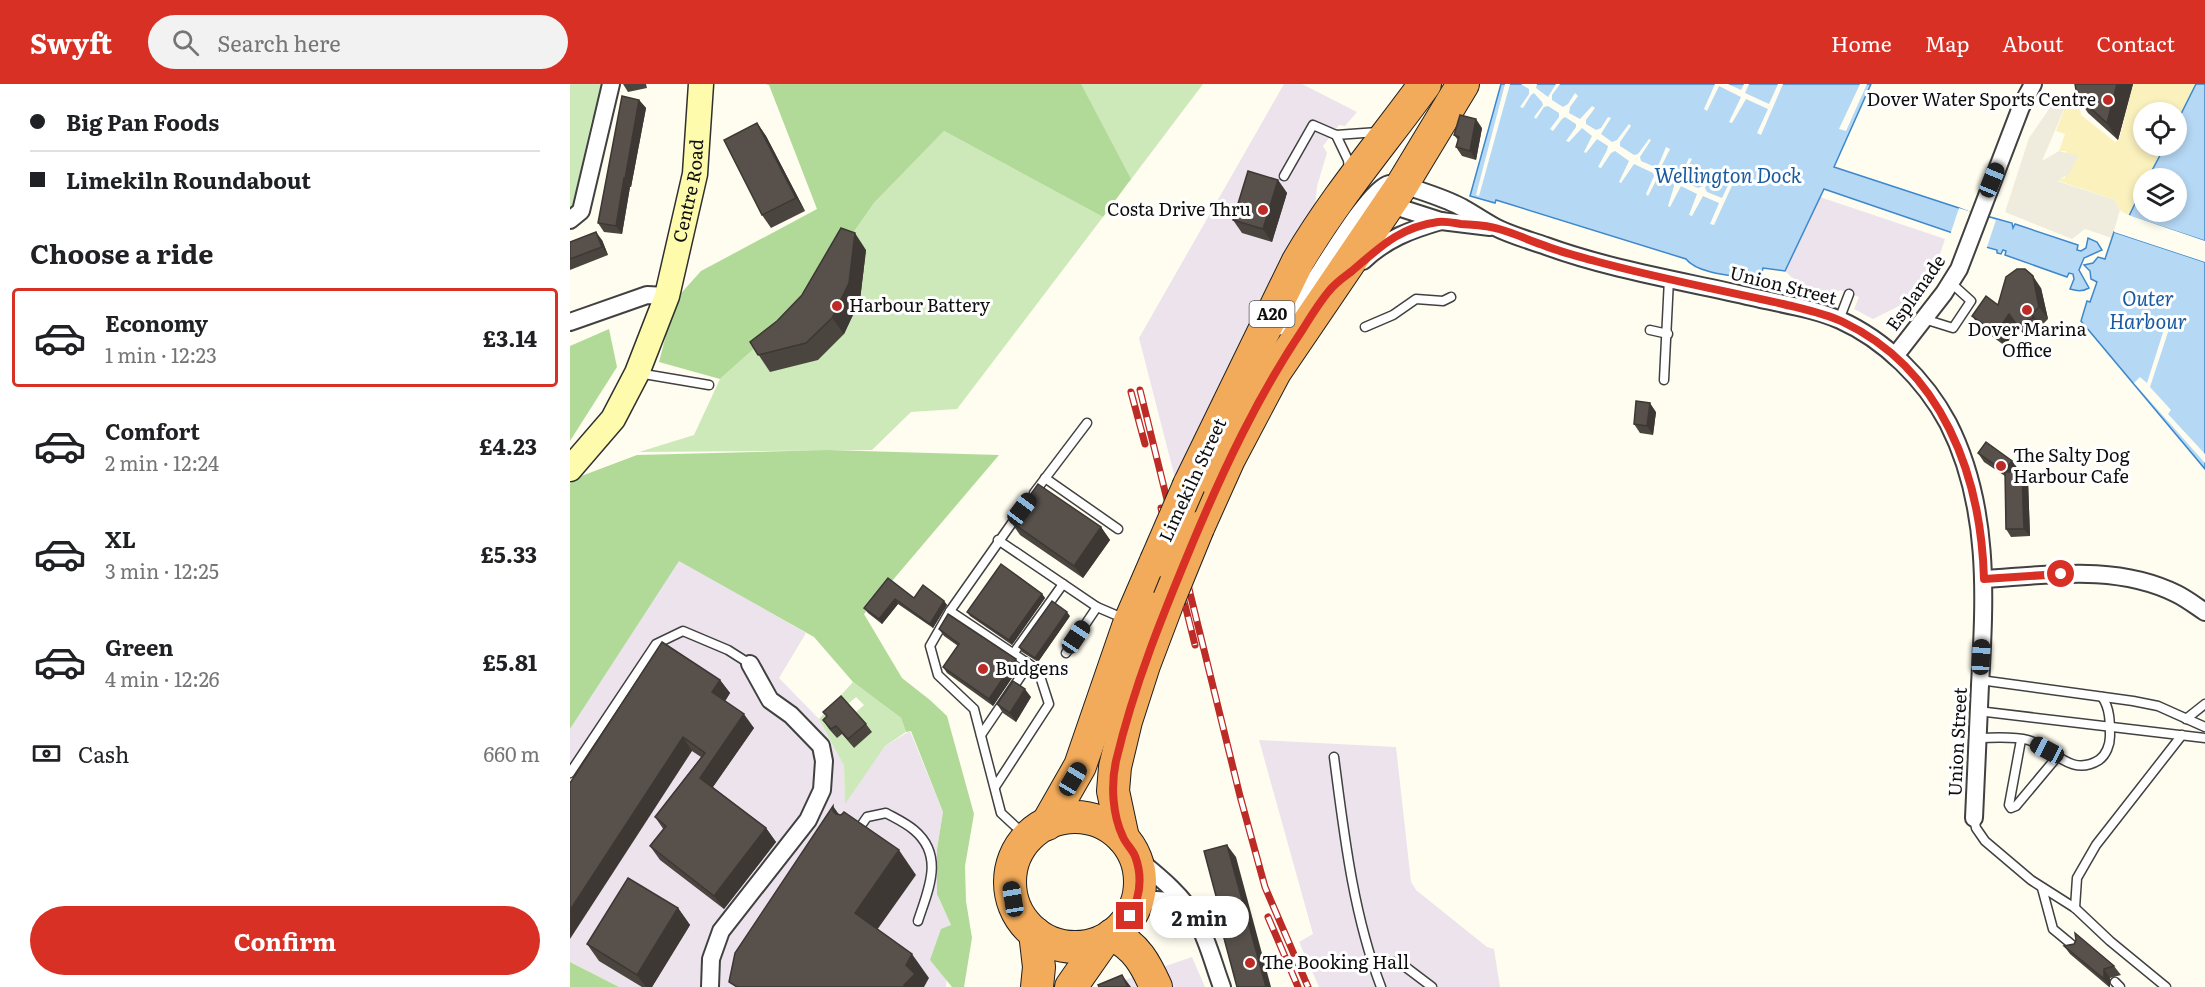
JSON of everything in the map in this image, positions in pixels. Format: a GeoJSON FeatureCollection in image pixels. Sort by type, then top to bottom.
{"type":"FeatureCollection","features":[{"type":"Feature","properties":{"kind":"highway","name":"A20"},"geometry":{"type":"LineString","coordinates":[[1382,142],[1425,84]]}},
{"type":"Feature","properties":{"kind":"highway","name":"A20"},"geometry":{"type":"LineString","coordinates":[[1379,191],[1463,84]]}},
{"type":"Feature","properties":{"kind":"highway","name":"Limekiln Street"},"geometry":{"type":"LineString","coordinates":[[1129,847],[1113,791],[1115,767],[1126,720],[1144,665],[1198,528],[1229,459],[1280,364],[1331,287],[1379,191],[1382,142]]}},
{"type":"Feature","properties":{"kind":"highway","name":"Limekiln Street"},"geometry":{"type":"LineString","coordinates":[[1038,830],[1080,766],[1130,621],[1189,485],[1298,261],[1318,228],[1379,191]]}},
{"type":"Feature","properties":{"kind":"highway"},"geometry":{"type":"LineString","coordinates":[[1071,987],[1108,938],[1126,922],[1136,904],[1140,887],[1139,872],[1129,847],[1104,824],[1093,820],[1070,818],[1038,830],[1021,846],[1015,858],[1010,885],[1017,912],[1035,933],[1054,943],[1075,947],[1108,938],[1123,940],[1149,971]]}},
{"type":"Feature","properties":{"kind":"highway"},"geometry":{"type":"LineString","coordinates":[[1136,904],[1149,971]]}},
{"type":"Feature","properties":{"kind":"highway"},"geometry":{"type":"LineString","coordinates":[[1035,933],[1039,967],[1037,987]]}},
{"type":"Feature","properties":{"kind":"street"},"geometry":{"type":"LineString","coordinates":[[570,220],[581,211],[611,84]]}},
{"type":"Feature","properties":{"kind":"street","name":"Centre Road"},"geometry":{"type":"LineString","coordinates":[[570,469],[613,419],[637,373],[667,296],[694,174],[701,84]]}},
{"type":"Feature","properties":{"kind":"street","name":"Esplanade"},"geometry":{"type":"LineString","coordinates":[[1895,356],[1955,275],[2032,84]]}},
{"type":"Feature","properties":{"kind":"street","name":"Union Street"},"geometry":{"type":"LineString","coordinates":[[1379,191],[1406,209],[1441,221],[1497,228]]}},
{"type":"Feature","properties":{"kind":"street","name":"Union Street"},"geometry":{"type":"LineString","coordinates":[[1379,191],[1460,206],[1497,228],[1548,247],[1669,279],[1803,309],[1839,320],[1861,332],[1895,356],[1930,394],[1954,438],[1977,512],[1984,579],[1974,818]]}},
{"type":"Feature","properties":{"kind":"street","name":"Union Street"},"geometry":{"type":"LineString","coordinates":[[1331,287],[1388,241],[1413,229],[1441,221]]}},
{"type":"Feature","properties":{"kind":"street"},"geometry":{"type":"LineString","coordinates":[[570,322],[647,295],[667,296]]}},
{"type":"Feature","properties":{"kind":"street"},"geometry":{"type":"LineString","coordinates":[[1984,579],[2080,573],[2113,574],[2147,582],[2168,590],[2205,612]]}},
{"type":"Feature","properties":{"kind":"street"},"geometry":{"type":"LineString","coordinates":[[710,987],[711,959],[721,931],[808,820],[822,790],[824,761],[821,746],[791,715],[770,700],[750,664]]}},
{"type":"Feature","properties":{"kind":"street"},"geometry":{"type":"LineString","coordinates":[[1129,847],[1161,877],[1197,921],[1222,987]]}},
{"type":"Feature","properties":{"kind":"street"},"geometry":{"type":"LineString","coordinates":[[1136,904],[1155,900],[1183,902]]}},
{"type":"Feature","properties":{"kind":"lane"},"geometry":{"type":"LineString","coordinates":[[1284,176],[1313,125],[1336,135],[1382,142]]}},
{"type":"Feature","properties":{"kind":"lane"},"geometry":{"type":"LineString","coordinates":[[1336,135],[1348,160],[1379,191]]}},
{"type":"Feature","properties":{"kind":"lane"},"geometry":{"type":"LineString","coordinates":[[1924,319],[1953,328],[1971,301],[1955,275]]}},
{"type":"Feature","properties":{"kind":"lane"},"geometry":{"type":"LineString","coordinates":[[1664,380],[1669,279]]}},
{"type":"Feature","properties":{"kind":"lane"},"geometry":{"type":"LineString","coordinates":[[1839,320],[1849,294]]}},
{"type":"Feature","properties":{"kind":"lane"},"geometry":{"type":"LineString","coordinates":[[1365,327],[1393,315],[1416,299],[1443,301],[1451,297]]}},
{"type":"Feature","properties":{"kind":"lane"},"geometry":{"type":"LineString","coordinates":[[1650,330],[1668,334]]}},
{"type":"Feature","properties":{"kind":"lane"},"geometry":{"type":"LineString","coordinates":[[637,373],[709,385]]}},
{"type":"Feature","properties":{"kind":"lane"},"geometry":{"type":"LineString","coordinates":[[1038,830],[1016,826],[1001,813],[974,710],[938,675],[930,646],[950,611],[998,540],[1087,423]]}},
{"type":"Feature","properties":{"kind":"lane"},"geometry":{"type":"LineString","coordinates":[[1045,478],[1118,529]]}},
{"type":"Feature","properties":{"kind":"lane"},"geometry":{"type":"LineString","coordinates":[[998,540],[1097,607],[1130,621]]}},
{"type":"Feature","properties":{"kind":"lane"},"geometry":{"type":"LineString","coordinates":[[1013,654],[1063,584]]}},
{"type":"Feature","properties":{"kind":"lane"},"geometry":{"type":"LineString","coordinates":[[1066,652],[1097,607]]}},
{"type":"Feature","properties":{"kind":"lane"},"geometry":{"type":"LineString","coordinates":[[950,611],[1038,670],[1049,704],[995,787]]}},
{"type":"Feature","properties":{"kind":"lane"},"geometry":{"type":"LineString","coordinates":[[570,772],[656,644],[683,630],[728,650],[750,664]]}},
{"type":"Feature","properties":{"kind":"lane"},"geometry":{"type":"LineString","coordinates":[[981,735],[1029,664]]}},
{"type":"Feature","properties":{"kind":"lane"},"geometry":{"type":"LineString","coordinates":[[1980,680],[2158,706],[2205,727]]}},
{"type":"Feature","properties":{"kind":"lane"},"geometry":{"type":"LineString","coordinates":[[1977,738],[2028,740],[2070,765],[2080,766],[2098,761],[2107,751],[2110,741],[2109,713],[2102,697]]}},
{"type":"Feature","properties":{"kind":"lane"},"geometry":{"type":"LineString","coordinates":[[2186,719],[2205,704]]}},
{"type":"Feature","properties":{"kind":"lane"},"geometry":{"type":"LineString","coordinates":[[1978,711],[2205,738]]}},
{"type":"Feature","properties":{"kind":"lane"},"geometry":{"type":"LineString","coordinates":[[2075,908],[2077,878],[2096,845],[2182,735]]}},
{"type":"Feature","properties":{"kind":"lane"},"geometry":{"type":"LineString","coordinates":[[2021,740],[2009,805],[2011,808],[2016,806],[2057,757]]}},
{"type":"Feature","properties":{"kind":"lane"},"geometry":{"type":"LineString","coordinates":[[1334,756],[1346,848],[1371,961],[1381,987]]}},
{"type":"Feature","properties":{"kind":"lane"},"geometry":{"type":"LineString","coordinates":[[856,833],[867,818],[886,813],[915,831],[931,854],[933,877],[918,921]]}},
{"type":"Feature","properties":{"kind":"lane"},"geometry":{"type":"LineString","coordinates":[[1974,818],[1976,828],[1985,841],[2042,888],[2075,908],[2166,987]]}},
{"type":"Feature","properties":{"kind":"lane"},"geometry":{"type":"LineString","coordinates":[[2042,888],[2053,929],[2076,948]]}},
{"type":"Feature","properties":{"kind":"lane"},"geometry":{"type":"LineString","coordinates":[[1371,961],[1399,962],[1432,987]]}},
{"type":"Feature","properties":{"kind":"shaded area"},"geometry":{"type":"Polygon","coordinates":[[[1284,84],[1302,84],[1357,112],[1345,126],[1339,125],[1323,146],[1327,153],[1317,186],[1315,207],[1175,478],[1139,338],[1284,84]]]}},
{"type":"Feature","properties":{"kind":"shaded area"},"geometry":{"type":"Polygon","coordinates":[[[2056,99],[2068,100],[2042,161],[2059,151],[2078,156],[2070,173],[2057,181],[2115,200],[2120,210],[2112,238],[2085,229],[2072,239],[2005,212],[2029,138],[2056,99]]]}},
{"type":"Feature","properties":{"kind":"shaded area"},"geometry":{"type":"Polygon","coordinates":[[[1820,197],[1945,239],[1934,272],[1905,303],[1873,319],[1854,309],[1859,297],[1840,290],[1823,299],[1806,295],[1804,289],[1785,271],[1820,197]]]}},
{"type":"Feature","properties":{"kind":"shaded area"},"geometry":{"type":"Polygon","coordinates":[[[679,560],[806,633],[779,678],[819,719],[844,766],[845,802],[885,746],[910,731],[943,812],[937,850],[938,897],[951,925],[946,987],[619,987],[570,962],[570,729],[679,560]]]}},
{"type":"Feature","properties":{"kind":"shaded area"},"geometry":{"type":"Polygon","coordinates":[[[1259,740],[1396,747],[1411,882],[1416,890],[1487,947],[1494,949],[1500,987],[1319,987],[1299,942],[1313,934],[1259,740]]]}},
{"type":"Feature","properties":{"kind":"shaded area"},"geometry":{"type":"Polygon","coordinates":[[[1192,957],[1205,987],[1104,987],[1192,957]]]}},
{"type":"Feature","properties":{"kind":"green space"},"geometry":{"type":"Polygon","coordinates":[[[570,84],[602,84],[601,113],[592,119],[576,192],[580,203],[570,214],[570,84]]]}},
{"type":"Feature","properties":{"kind":"green space"},"geometry":{"type":"Polygon","coordinates":[[[765,84],[1081,84],[1131,179],[1103,217],[944,131],[874,203],[803,305],[720,379],[659,362],[675,300],[701,271],[817,209],[769,85],[765,84]]]}},
{"type":"Feature","properties":{"kind":"green space"},"geometry":{"type":"Polygon","coordinates":[[[1080,84],[1203,84],[1129,182],[1080,84]]]}},
{"type":"Feature","properties":{"kind":"green space"},"geometry":{"type":"Polygon","coordinates":[[[944,131],[1103,217],[957,409],[911,412],[872,450],[639,452],[694,435],[720,379],[803,305],[874,203],[944,131]]]}},
{"type":"Feature","properties":{"kind":"green space"},"geometry":{"type":"Polygon","coordinates":[[[609,329],[617,367],[570,441],[570,346],[609,329]]]}},
{"type":"Feature","properties":{"kind":"green space"},"geometry":{"type":"Polygon","coordinates":[[[827,450],[999,455],[864,614],[902,678],[947,716],[974,814],[965,866],[966,901],[972,938],[964,987],[952,987],[930,960],[941,929],[951,925],[937,894],[937,849],[943,812],[911,731],[906,732],[901,718],[853,682],[814,637],[679,561],[570,729],[570,484],[576,478],[637,455],[827,450]]]}},
{"type":"Feature","properties":{"kind":"green space"},"geometry":{"type":"Polygon","coordinates":[[[853,682],[901,718],[906,732],[885,746],[845,804],[844,766],[819,719],[853,682]],[[856,697],[830,720],[837,738],[842,734],[854,748],[855,713],[864,705],[856,697]]]}},
{"type":"Feature","properties":{"kind":"green space"},"geometry":{"type":"Polygon","coordinates":[[[570,962],[619,987],[570,987],[570,962]]]}},
{"type":"Feature","properties":{"kind":"sand"},"geometry":{"type":"Polygon","coordinates":[[[2133,84],[2205,84],[2205,241],[2147,222],[2187,222],[2187,168],[2133,168],[2133,217],[2120,210],[2115,200],[2056,180],[2065,178],[2066,151],[2059,151],[2065,134],[2056,131],[2068,100],[2079,102],[2081,115],[2115,142],[2119,140],[2133,84]]]}},
{"type":"Feature","properties":{"kind":"water","name":"Wellington Dock"},"geometry":{"type":"Polygon","coordinates":[[[1501,84],[1871,84],[1834,167],[1989,220],[1990,217],[2012,223],[2013,228],[2015,224],[2078,245],[2077,250],[2081,251],[2086,248],[2088,238],[2097,242],[2102,250],[2084,258],[2079,270],[2089,288],[2082,291],[2070,289],[2074,279],[2073,274],[2069,273],[2067,277],[2005,255],[2006,251],[2003,250],[2001,254],[1997,253],[1997,250],[1982,246],[1982,243],[1824,189],[1785,271],[1763,268],[1760,280],[1709,272],[1686,259],[1496,200],[1495,203],[1470,196],[1501,84]]]}},
{"type":"Feature","properties":{"kind":"water","name":"Outer Harbour"},"geometry":{"type":"Polygon","coordinates":[[[2196,84],[2205,84],[2205,241],[2147,222],[2187,222],[2187,168],[2153,168],[2160,156],[2187,156],[2187,102],[2196,84]]]}},
{"type":"Feature","properties":{"kind":"water","name":"Outer Harbour"},"geometry":{"type":"Polygon","coordinates":[[[2114,232],[2205,262],[2205,469],[2081,321],[2087,301],[2090,302],[2097,282],[2091,279],[2090,271],[2084,265],[2093,263],[2098,257],[2105,259],[2114,232]]]}},
{"type":"Feature","properties":{"kind":"pier"},"geometry":{"type":"Polygon","coordinates":[[[1505,84],[1510,84],[1479,196],[1476,195],[1505,84]]]}},
{"type":"Feature","properties":{"kind":"pier"},"geometry":{"type":"Polygon","coordinates":[[[1521,84],[1537,84],[1536,88],[1548,97],[1556,84],[1560,84],[1552,95],[1552,100],[1563,107],[1568,104],[1575,93],[1578,96],[1570,107],[1569,113],[1580,119],[1592,106],[1595,108],[1586,120],[1586,124],[1596,130],[1601,128],[1608,117],[1611,118],[1601,134],[1612,142],[1617,140],[1629,124],[1631,126],[1620,142],[1620,146],[1634,155],[1638,154],[1649,139],[1651,140],[1640,157],[1641,161],[1655,167],[1659,164],[1666,147],[1670,149],[1661,167],[1663,171],[1677,177],[1681,175],[1689,158],[1692,159],[1683,181],[1698,188],[1703,186],[1710,168],[1714,169],[1705,188],[1707,192],[1722,198],[1732,177],[1735,179],[1714,225],[1710,224],[1719,203],[1703,196],[1692,216],[1689,215],[1697,194],[1681,186],[1670,207],[1668,206],[1675,183],[1659,175],[1648,196],[1646,194],[1654,176],[1653,173],[1634,164],[1621,183],[1619,182],[1629,161],[1615,151],[1611,153],[1601,168],[1598,167],[1608,146],[1597,139],[1586,153],[1584,152],[1592,136],[1582,128],[1569,142],[1566,141],[1576,124],[1565,117],[1553,131],[1550,129],[1559,117],[1559,113],[1548,106],[1544,107],[1536,119],[1534,117],[1543,105],[1542,102],[1534,93],[1523,108],[1520,107],[1529,94],[1529,89],[1521,84]]]}},
{"type":"Feature","properties":{"kind":"pier"},"geometry":{"type":"Polygon","coordinates":[[[1715,84],[1728,84],[1741,90],[1744,84],[1749,84],[1745,93],[1769,104],[1778,84],[1783,84],[1761,135],[1757,133],[1768,109],[1746,99],[1732,123],[1729,122],[1741,97],[1719,86],[1707,111],[1704,109],[1715,84]]]}},
{"type":"Feature","properties":{"kind":"pier"},"geometry":{"type":"Polygon","coordinates":[[[1860,84],[1867,84],[1846,131],[1839,129],[1860,84]]]}},
{"type":"Feature","properties":{"kind":"pier"},"geometry":{"type":"Polygon","coordinates":[[[1959,208],[1996,220],[1986,250],[1980,248],[1979,245],[1950,235],[1959,208]]]}},
{"type":"Feature","properties":{"kind":"pier"},"geometry":{"type":"Polygon","coordinates":[[[2126,214],[2133,216],[2133,221],[2128,219],[2126,214]]]}},
{"type":"Feature","properties":{"kind":"pier"},"geometry":{"type":"Polygon","coordinates":[[[2137,222],[2149,222],[2205,241],[2205,244],[2137,222]]]}},
{"type":"Feature","properties":{"kind":"pier"},"geometry":{"type":"Polygon","coordinates":[[[2115,229],[2205,259],[2205,262],[2114,232],[2115,229]]]}},
{"type":"Feature","properties":{"kind":"pier"},"geometry":{"type":"Polygon","coordinates":[[[2165,326],[2170,326],[2150,387],[2171,410],[2168,414],[2205,454],[2205,463],[2134,383],[2140,377],[2147,383],[2165,326]]]}},
{"type":"Feature","properties":{"kind":"building"},"geometry":{"type":"Polygon","coordinates":[[[2075,84],[2117,84],[2107,123],[2077,96],[2075,84]]]}},
{"type":"Feature","properties":{"kind":"building"},"geometry":{"type":"Polygon","coordinates":[[[622,96],[639,100],[616,226],[598,223],[622,96]]]}},
{"type":"Feature","properties":{"kind":"building"},"geometry":{"type":"Polygon","coordinates":[[[1460,115],[1476,119],[1470,151],[1456,147],[1459,137],[1454,135],[1460,115]]]}},
{"type":"Feature","properties":{"kind":"building"},"geometry":{"type":"Polygon","coordinates":[[[757,123],[796,198],[762,215],[724,140],[757,123]]]}},
{"type":"Feature","properties":{"kind":"building"},"geometry":{"type":"Polygon","coordinates":[[[1248,171],[1278,180],[1263,229],[1233,220],[1248,171]]]}},
{"type":"Feature","properties":{"kind":"building"},"geometry":{"type":"Polygon","coordinates":[[[841,228],[855,233],[849,283],[832,318],[806,343],[758,355],[750,342],[777,321],[802,295],[841,228]]]}},
{"type":"Feature","properties":{"kind":"building"},"geometry":{"type":"Polygon","coordinates":[[[596,232],[602,247],[570,259],[570,242],[596,232]]]}},
{"type":"Feature","properties":{"kind":"building"},"geometry":{"type":"Polygon","coordinates":[[[2017,269],[2025,269],[2033,276],[2039,307],[2032,314],[2033,318],[2017,325],[2009,314],[1996,333],[1972,316],[1986,296],[1998,305],[2006,277],[2017,269]]]}},
{"type":"Feature","properties":{"kind":"building"},"geometry":{"type":"Polygon","coordinates":[[[1636,401],[1650,403],[1647,426],[1634,424],[1636,401]]]}},
{"type":"Feature","properties":{"kind":"building"},"geometry":{"type":"Polygon","coordinates":[[[1986,442],[2012,461],[2004,471],[1978,453],[1986,442]]]}},
{"type":"Feature","properties":{"kind":"building"},"geometry":{"type":"Polygon","coordinates":[[[2005,472],[2022,472],[2024,529],[2006,529],[2005,472]]]}},
{"type":"Feature","properties":{"kind":"building"},"geometry":{"type":"Polygon","coordinates":[[[1038,484],[1101,527],[1074,566],[1011,522],[1038,484]]]}},
{"type":"Feature","properties":{"kind":"building"},"geometry":{"type":"Polygon","coordinates":[[[1001,564],[1042,594],[1009,640],[967,612],[1001,564]]]}},
{"type":"Feature","properties":{"kind":"building"},"geometry":{"type":"Polygon","coordinates":[[[888,578],[914,598],[923,585],[944,601],[930,624],[895,599],[879,619],[864,608],[888,578]]]}},
{"type":"Feature","properties":{"kind":"building"},"geometry":{"type":"Polygon","coordinates":[[[1052,601],[1067,612],[1035,658],[1019,647],[1052,601]]]}},
{"type":"Feature","properties":{"kind":"building"},"geometry":{"type":"Polygon","coordinates":[[[948,614],[1016,659],[989,699],[943,667],[959,644],[939,629],[948,614]]]}},
{"type":"Feature","properties":{"kind":"building"},"geometry":{"type":"Polygon","coordinates":[[[662,642],[720,680],[712,692],[744,714],[700,778],[766,828],[714,896],[650,846],[666,826],[655,817],[705,753],[683,737],[570,910],[570,783],[662,642]]]}},
{"type":"Feature","properties":{"kind":"building"},"geometry":{"type":"Polygon","coordinates":[[[1013,681],[1025,689],[1010,713],[997,704],[1013,681]]]}},
{"type":"Feature","properties":{"kind":"building"},"geometry":{"type":"Polygon","coordinates":[[[841,696],[866,724],[848,739],[836,726],[831,729],[823,720],[827,716],[823,712],[841,696]]]}},
{"type":"Feature","properties":{"kind":"building"},"geometry":{"type":"Polygon","coordinates":[[[833,806],[836,814],[841,815],[844,812],[899,850],[855,913],[912,954],[906,965],[915,974],[904,985],[906,987],[737,987],[729,982],[735,953],[833,806]]]}},
{"type":"Feature","properties":{"kind":"building"},"geometry":{"type":"Polygon","coordinates":[[[1227,845],[1266,987],[1237,987],[1204,851],[1227,845]]]}},
{"type":"Feature","properties":{"kind":"building"},"geometry":{"type":"Polygon","coordinates":[[[628,878],[678,908],[637,975],[587,944],[628,878]]]}},
{"type":"Feature","properties":{"kind":"building"},"geometry":{"type":"Polygon","coordinates":[[[2075,933],[2114,966],[2104,969],[2104,979],[2064,946],[2074,944],[2075,933]]]}},
{"type":"Feature","properties":{"kind":"building"},"geometry":{"type":"Polygon","coordinates":[[[1122,975],[1128,987],[1099,987],[1098,985],[1122,975]]]}},
{"type":"Feature","properties":{"kind":"railway"},"geometry":{"type":"LineString","coordinates":[[1140,390],[1240,796],[1265,887],[1308,987]]}},
{"type":"Feature","properties":{"kind":"railway"},"geometry":{"type":"LineString","coordinates":[[1131,392],[1145,444]]}},
{"type":"Feature","properties":{"kind":"railway"},"geometry":{"type":"LineString","coordinates":[[1161,508],[1195,645]]}},
{"type":"Feature","properties":{"kind":"railway"},"geometry":{"type":"LineString","coordinates":[[1268,917],[1298,987]]}},
{"type":"Feature","properties":{"kind":"place","name":"Dover Water Sports Centre"},"geometry":{"type":"Point","coordinates":[2108,100]}},
{"type":"Feature","properties":{"kind":"place","name":"Costa Drive Thru"},"geometry":{"type":"Point","coordinates":[1263,210]}},
{"type":"Feature","properties":{"kind":"place","name":"Harbour Battery"},"geometry":{"type":"Point","coordinates":[837,306]}},
{"type":"Feature","properties":{"kind":"place","name":"Dover Marina Office"},"geometry":{"type":"Point","coordinates":[2027,310]}},
{"type":"Feature","properties":{"kind":"place","name":"The Salty Dog Harbour Cafe"},"geometry":{"type":"Point","coordinates":[2001,466]}},
{"type":"Feature","properties":{"kind":"place","name":"Budgens"},"geometry":{"type":"Point","coordinates":[983,669]}},
{"type":"Feature","properties":{"kind":"place","name":"The Booking Hall"},"geometry":{"type":"Point","coordinates":[1250,963]}},
{"type":"Feature","properties":{"kind":"route"},"geometry":{"type":"LineString","coordinates":[[1130,916],[1137,902],[1140,887],[1139,872],[1135,857],[1123,838],[1116,813],[1113,791],[1115,767],[1126,720],[1162,615],[1229,459],[1255,408],[1295,340],[1331,287],[1377,248],[1402,233],[1441,221],[1497,228],[1548,247],[1596,261],[1803,309],[1839,320],[1861,332],[1895,356],[1930,394],[1949,425],[1960,452],[1979,520],[1984,579],[2061,574]]}}]}
